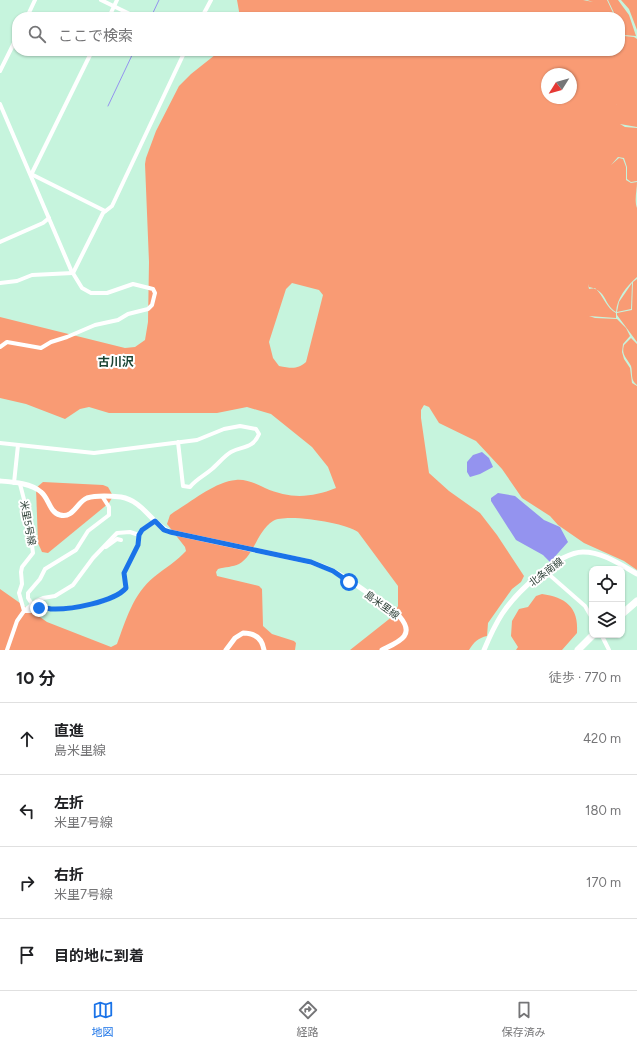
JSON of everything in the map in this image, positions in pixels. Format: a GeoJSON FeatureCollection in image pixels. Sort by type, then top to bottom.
{"type":"FeatureCollection","features":[{"type":"Feature","properties":{"kind":"highway"},"geometry":{"type":"LineString","coordinates":[[625,607],[637,597]]}},
{"type":"Feature","properties":{"kind":"highway"},"geometry":{"type":"LineString","coordinates":[[625,612],[637,602]]}},
{"type":"Feature","properties":{"kind":"highway"},"geometry":{"type":"LineString","coordinates":[[578,650],[591,638]]}},
{"type":"Feature","properties":{"kind":"highway"},"geometry":{"type":"LineString","coordinates":[[583,650],[597,638]]}},
{"type":"Feature","properties":{"kind":"street"},"geometry":{"type":"LineString","coordinates":[[29,12],[35,0]]}},
{"type":"Feature","properties":{"kind":"street"},"geometry":{"type":"LineString","coordinates":[[101,0],[126,12]]}},
{"type":"Feature","properties":{"kind":"street"},"geometry":{"type":"LineString","coordinates":[[111,12],[117,0]]}},
{"type":"Feature","properties":{"kind":"street"},"geometry":{"type":"LineString","coordinates":[[204,12],[210,0]]}},
{"type":"Feature","properties":{"kind":"street"},"geometry":{"type":"LineString","coordinates":[[0,71],[12,46]]}},
{"type":"Feature","properties":{"kind":"street"},"geometry":{"type":"LineString","coordinates":[[31,175],[90,56]]}},
{"type":"Feature","properties":{"kind":"street"},"geometry":{"type":"LineString","coordinates":[[73,273],[105,211],[112,206],[183,56]]}},
{"type":"Feature","properties":{"kind":"street"},"geometry":{"type":"LineString","coordinates":[[0,104],[2,115],[31,175],[73,273],[82,288],[91,293],[107,293],[134,284],[153,289],[155,293],[152,305],[143,312],[128,314],[118,320],[95,325],[51,342],[41,348],[7,342],[0,347]]}},
{"type":"Feature","properties":{"kind":"street"},"geometry":{"type":"LineString","coordinates":[[31,175],[34,175],[105,211]]}},
{"type":"Feature","properties":{"kind":"street"},"geometry":{"type":"LineString","coordinates":[[0,242],[43,223],[49,218]]}},
{"type":"Feature","properties":{"kind":"street"},"geometry":{"type":"LineString","coordinates":[[0,283],[17,281],[32,275],[73,273]]}},
{"type":"Feature","properties":{"kind":"street"},"geometry":{"type":"LineString","coordinates":[[0,444],[94,453],[197,440],[224,429],[240,426],[256,429],[259,434],[258,438],[246,448],[226,455],[210,470],[196,479],[190,487],[183,486],[178,442]]}},
{"type":"Feature","properties":{"kind":"street"},"geometry":{"type":"LineString","coordinates":[[14,482],[18,445]]}},
{"type":"Feature","properties":{"kind":"street","name":"島米里線"},"geometry":{"type":"LineString","coordinates":[[0,481],[14,482],[42,492],[52,510],[58,515],[64,516],[70,514],[87,498],[102,496],[121,497],[134,501],[164,530],[311,562],[333,571],[400,616],[406,623],[406,632],[403,639],[382,650]]}},
{"type":"Feature","properties":{"kind":"street","name":"米里5号線"},"geometry":{"type":"LineString","coordinates":[[20,484],[28,515],[28,525],[33,549],[33,553],[22,567],[21,572],[22,584],[19,593],[24,611]]}},
{"type":"Feature","properties":{"kind":"street"},"geometry":{"type":"LineString","coordinates":[[32,604],[28,598],[28,593],[40,579],[45,569],[76,550],[88,531],[109,515],[109,507],[102,496]]}},
{"type":"Feature","properties":{"kind":"street"},"geometry":{"type":"LineString","coordinates":[[24,611],[36,611],[39,608],[45,607],[52,609],[75,607],[106,600],[120,594],[126,588],[124,573],[138,545],[139,535],[142,530],[155,521]]}},
{"type":"Feature","properties":{"kind":"street"},"geometry":{"type":"LineString","coordinates":[[103,549],[117,533],[130,532],[139,535]]}},
{"type":"Feature","properties":{"kind":"street"},"geometry":{"type":"LineString","coordinates":[[8,650],[17,620],[24,611],[42,598],[55,596],[73,585],[93,558],[117,539],[121,540]]}},
{"type":"Feature","properties":{"kind":"street","name":"北条南線"},"geometry":{"type":"LineString","coordinates":[[484,650],[502,613],[521,592],[545,571],[563,558],[582,552],[604,556],[637,574]]}},
{"type":"Feature","properties":{"kind":"street"},"geometry":{"type":"LineString","coordinates":[[545,571],[585,606],[589,613]]}},
{"type":"Feature","properties":{"kind":"street"},"geometry":{"type":"LineString","coordinates":[[226,650],[234,638],[243,632],[256,635],[261,640],[264,650]]}},
{"type":"Feature","properties":{"kind":"street"},"geometry":{"type":"LineString","coordinates":[[602,638],[609,650]]}},
{"type":"Feature","properties":{"kind":"shaded area"},"geometry":{"type":"Polygon","coordinates":[[[237,0],[583,0],[593,2],[587,0],[607,0],[613,12],[239,12],[237,0]]]}},
{"type":"Feature","properties":{"kind":"shaded area"},"geometry":{"type":"Polygon","coordinates":[[[608,0],[618,0],[629,15],[636,36],[625,35],[625,12],[614,12],[608,0]]]}},
{"type":"Feature","properties":{"kind":"shaded area"},"geometry":{"type":"Polygon","coordinates":[[[621,0],[637,0],[637,30],[629,9],[621,0]]]}},
{"type":"Feature","properties":{"kind":"shaded area"},"geometry":{"type":"Polygon","coordinates":[[[625,36],[634,37],[637,39],[637,127],[620,124],[625,127],[637,128],[637,181],[631,182],[627,179],[627,167],[624,158],[618,157],[611,165],[619,158],[623,159],[626,167],[626,180],[631,183],[637,182],[637,277],[623,293],[618,302],[616,312],[597,290],[610,308],[616,313],[616,318],[589,316],[595,318],[617,319],[626,328],[630,336],[623,344],[622,352],[624,359],[630,368],[632,383],[637,386],[637,570],[624,561],[584,543],[558,525],[550,516],[522,498],[502,469],[476,441],[439,423],[429,407],[424,405],[421,410],[421,418],[429,473],[449,491],[480,513],[497,535],[524,576],[521,582],[512,589],[488,623],[487,636],[476,641],[469,650],[350,650],[393,616],[398,606],[398,586],[358,532],[329,522],[290,518],[273,521],[263,531],[252,550],[244,560],[237,565],[218,569],[216,572],[217,576],[259,586],[262,589],[263,626],[272,634],[294,641],[296,643],[295,650],[0,650],[0,589],[47,622],[111,647],[117,644],[135,599],[141,591],[154,577],[186,551],[185,547],[167,524],[170,515],[174,512],[212,488],[228,481],[247,481],[274,492],[300,496],[318,494],[336,488],[328,467],[312,447],[271,414],[247,407],[217,413],[109,413],[89,407],[80,409],[65,419],[26,404],[0,398],[0,317],[125,348],[135,347],[145,340],[148,322],[149,262],[146,158],[156,131],[179,86],[191,74],[214,56],[625,56],[625,36]],[[292,283],[286,289],[269,342],[273,358],[279,366],[294,368],[306,362],[323,295],[319,290],[292,283]]]}},
{"type":"Feature","properties":{"kind":"shaded area"},"geometry":{"type":"Polygon","coordinates":[[[637,279],[637,342],[617,313],[632,310],[633,282],[637,279]]]}},
{"type":"Feature","properties":{"kind":"shaded area"},"geometry":{"type":"Polygon","coordinates":[[[632,283],[631,309],[617,312],[619,302],[632,283]]]}},
{"type":"Feature","properties":{"kind":"shaded area"},"geometry":{"type":"Polygon","coordinates":[[[631,338],[637,344],[637,385],[633,381],[631,366],[623,351],[624,345],[631,338]]]}},
{"type":"Feature","properties":{"kind":"shaded area"},"geometry":{"type":"Polygon","coordinates":[[[482,452],[489,458],[493,467],[480,474],[470,477],[467,472],[467,462],[473,455],[482,452]]]}},
{"type":"Feature","properties":{"kind":"shaded area"},"geometry":{"type":"Polygon","coordinates":[[[43,482],[103,485],[108,487],[113,496],[109,503],[48,553],[42,552],[38,543],[36,488],[43,482]]]}},
{"type":"Feature","properties":{"kind":"shaded area"},"geometry":{"type":"Polygon","coordinates":[[[498,493],[515,496],[544,520],[560,527],[568,542],[550,562],[543,555],[516,540],[491,501],[491,498],[498,493]]]}},
{"type":"Feature","properties":{"kind":"shaded area"},"geometry":{"type":"Polygon","coordinates":[[[542,594],[550,595],[564,601],[569,605],[576,616],[577,633],[562,650],[516,650],[518,647],[511,636],[512,621],[519,609],[528,607],[536,596],[542,594]]]}},
{"type":"Feature","properties":{"kind":"waterway"},"geometry":{"type":"LineString","coordinates":[[153,12],[159,0]]}},
{"type":"Feature","properties":{"kind":"waterway"},"geometry":{"type":"LineString","coordinates":[[108,106],[132,56]]}},
{"type":"Feature","properties":{"kind":"district","name":"古川沢"},"geometry":{"type":"Point","coordinates":[116,362]}},
{"type":"Feature","properties":{"kind":"route"},"geometry":{"type":"LineString","coordinates":[[39,608],[45,607],[52,609],[75,607],[106,600],[120,594],[126,588],[124,573],[138,545],[139,535],[148,524],[155,521],[164,530],[170,532],[311,562],[333,571],[349,582]]}}]}
